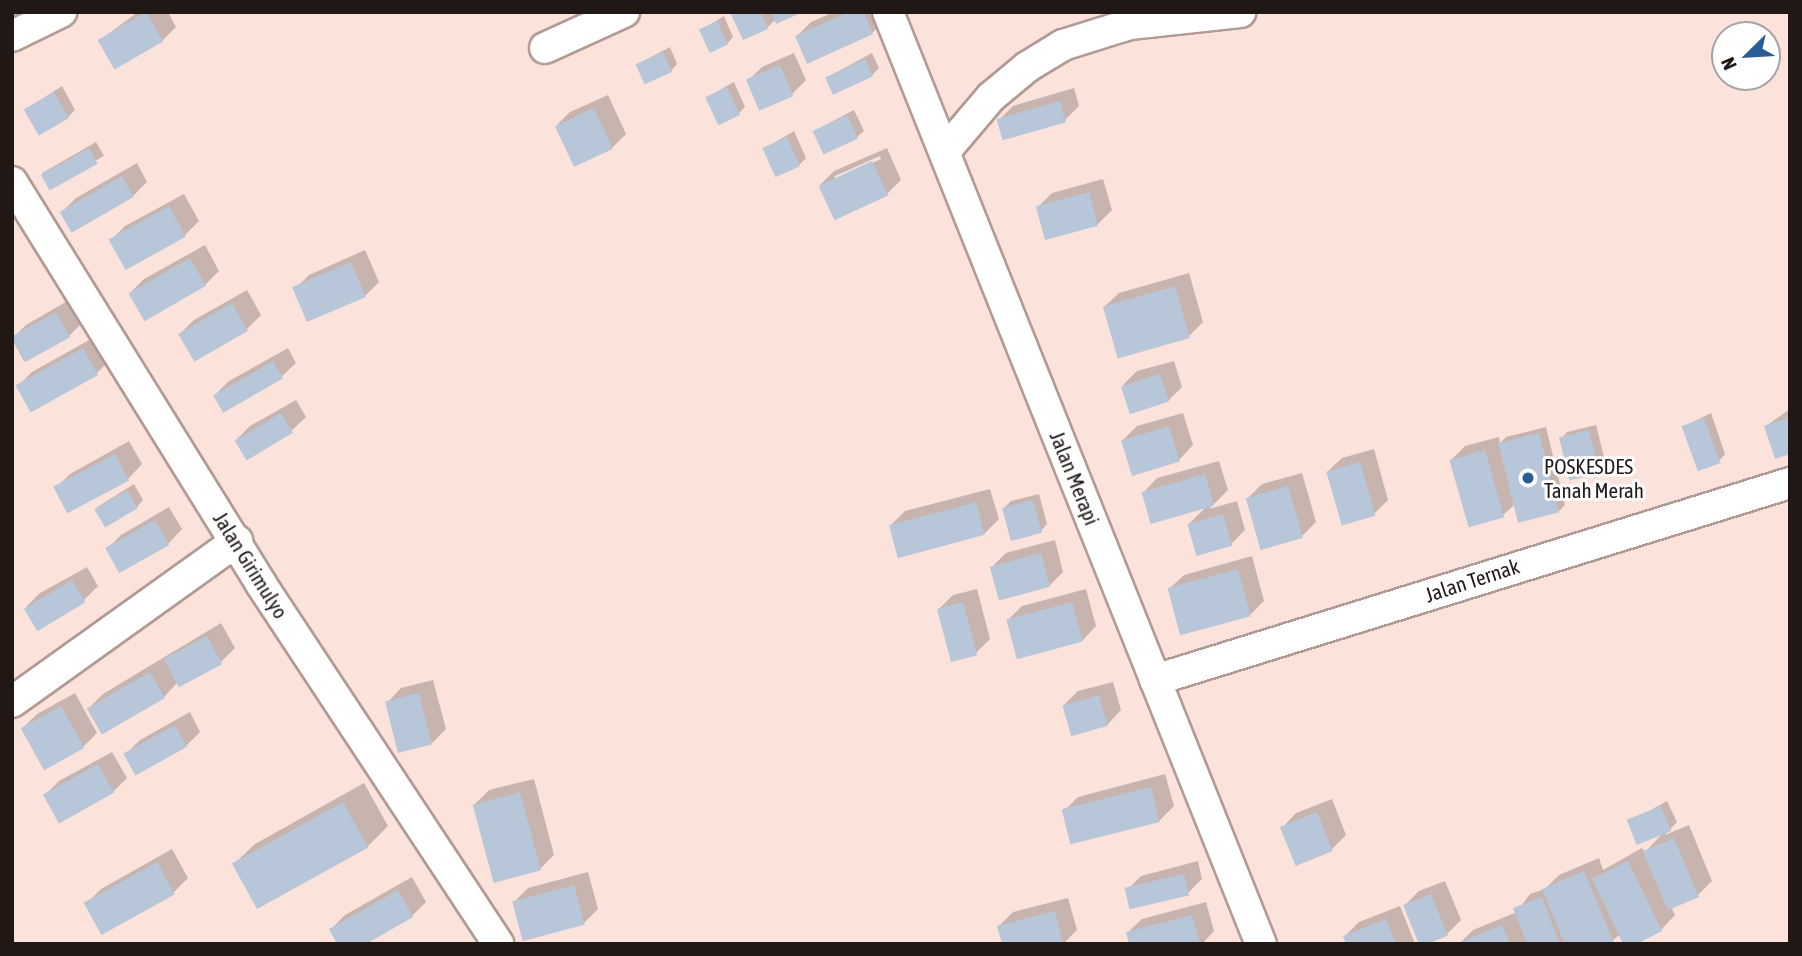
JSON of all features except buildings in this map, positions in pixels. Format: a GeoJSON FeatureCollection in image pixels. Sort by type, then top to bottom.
{"type":"FeatureCollection","features":[{"type":"Feature","properties":{"kind":"street"},"geometry":{"type":"LineString","coordinates":[[12,36],[61,12]]}},
{"type":"Feature","properties":{"kind":"street"},"geometry":{"type":"LineString","coordinates":[[545,48],[624,12]]}},
{"type":"Feature","properties":{"kind":"street","name":"Jalan Merapi"},"geometry":{"type":"LineString","coordinates":[[888,12],[946,150],[1261,944]]}},
{"type":"Feature","properties":{"kind":"street"},"geometry":{"type":"LineString","coordinates":[[946,150],[991,97],[1027,67],[1063,45],[1130,24],[1240,12]]}},
{"type":"Feature","properties":{"kind":"street","name":"Jalan Girimulyo"},"geometry":{"type":"LineString","coordinates":[[12,182],[101,331],[498,944]]}},
{"type":"Feature","properties":{"kind":"street","name":"Jalan Ternak"},"geometry":{"type":"LineString","coordinates":[[1155,680],[1790,483]]}},
{"type":"Feature","properties":{"kind":"street"},"geometry":{"type":"LineString","coordinates":[[12,702],[237,541]]}},
{"type":"Feature","properties":{"kind":"place","name":"POSKESDES Tanah Merah"},"geometry":{"type":"Point","coordinates":[1528,478]}}]}
